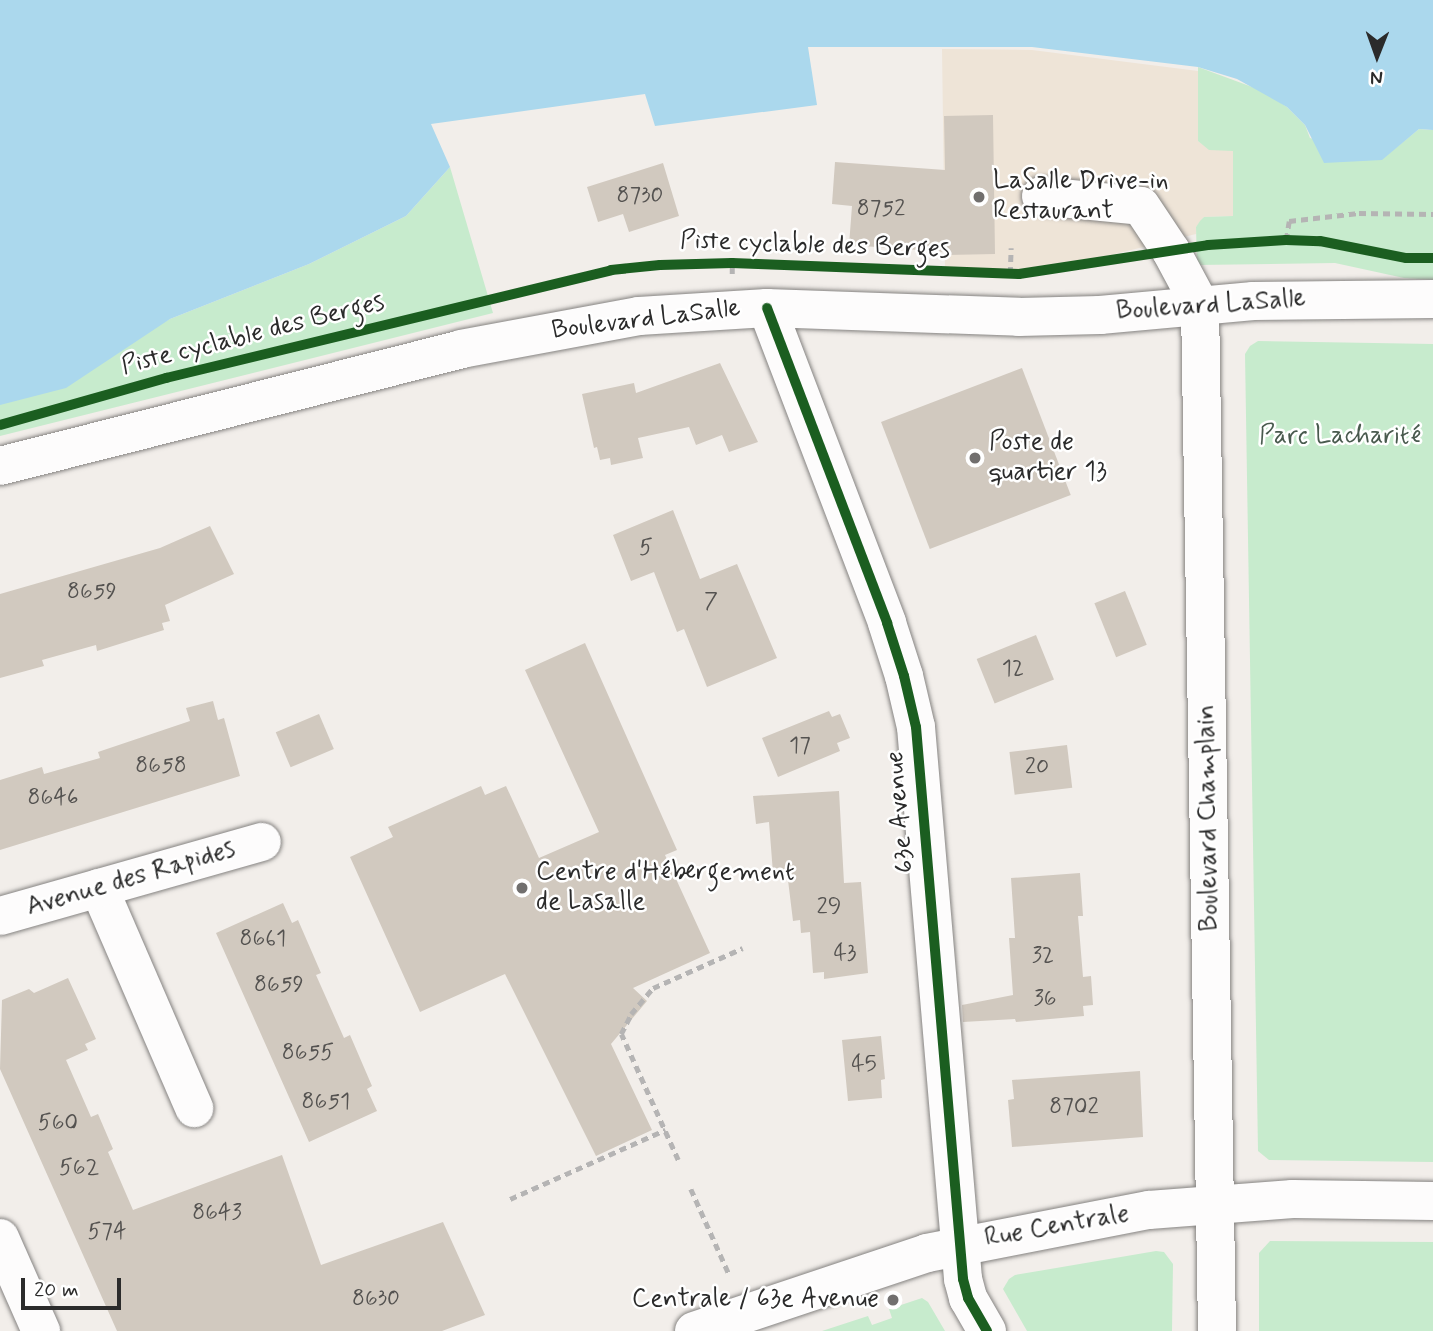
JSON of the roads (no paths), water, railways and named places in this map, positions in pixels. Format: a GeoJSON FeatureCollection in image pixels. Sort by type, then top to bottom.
{"type":"FeatureCollection","features":[{"type":"Feature","properties":{"kind":"main road"},"geometry":{"type":"LineString","coordinates":[[1041,196],[1141,206],[1200,305]]}},
{"type":"Feature","properties":{"kind":"main road","name":"Boulevard LaSalle"},"geometry":{"type":"LineString","coordinates":[[0,466],[514,337],[639,316],[767,308],[1019,317],[1100,315],[1200,305],[1305,299],[1433,299]]}},
{"type":"Feature","properties":{"kind":"main road","name":"Boulevard Champlain"},"geometry":{"type":"LineString","coordinates":[[1200,305],[1216,1331]]}},
{"type":"Feature","properties":{"kind":"main road","name":"63e Avenue"},"geometry":{"type":"LineString","coordinates":[[767,308],[887,623],[904,676],[916,727],[960,1244],[968,1298],[987,1331]]}},
{"type":"Feature","properties":{"kind":"main road","name":"Avenue des Rapides"},"geometry":{"type":"LineString","coordinates":[[0,916],[262,842]]}},
{"type":"Feature","properties":{"kind":"main road"},"geometry":{"type":"LineString","coordinates":[[99,888],[194,1108]]}},
{"type":"Feature","properties":{"kind":"main road","name":"Rue Centrale"},"geometry":{"type":"LineString","coordinates":[[694,1331],[891,1263],[960,1244],[1149,1210],[1293,1199],[1433,1201]]}},
{"type":"Feature","properties":{"kind":"main road"},"geometry":{"type":"LineString","coordinates":[[0,1238],[41,1331]]}},
{"type":"Feature","properties":{"kind":"water"},"geometry":{"type":"Polygon","coordinates":[[[0,0],[1433,0],[1433,130],[1419,129],[1382,160],[1324,163],[1305,125],[1287,107],[1237,79],[1198,67],[1032,47],[808,47],[817,105],[655,126],[645,94],[431,124],[450,167],[406,216],[309,264],[170,319],[66,388],[0,405],[0,0]]]}},
{"type":"Feature","properties":{"kind":"place","name":"LaSalle Drive-in Restaurant"},"geometry":{"type":"Point","coordinates":[979,197]}},
{"type":"Feature","properties":{"kind":"place","name":"Poste de quartier 13"},"geometry":{"type":"Point","coordinates":[975,458]}},
{"type":"Feature","properties":{"kind":"place","name":"Centre d'Hébergement de Lasalle"},"geometry":{"type":"Point","coordinates":[522,888]}},
{"type":"Feature","properties":{"kind":"place","name":"Centrale / 63e Avenue"},"geometry":{"type":"Point","coordinates":[893,1300]}},
{"type":"Feature","properties":{"kind":"park label","name":"Parc Lacharité"},"geometry":{"type":"Point","coordinates":[1340,437]}}]}
